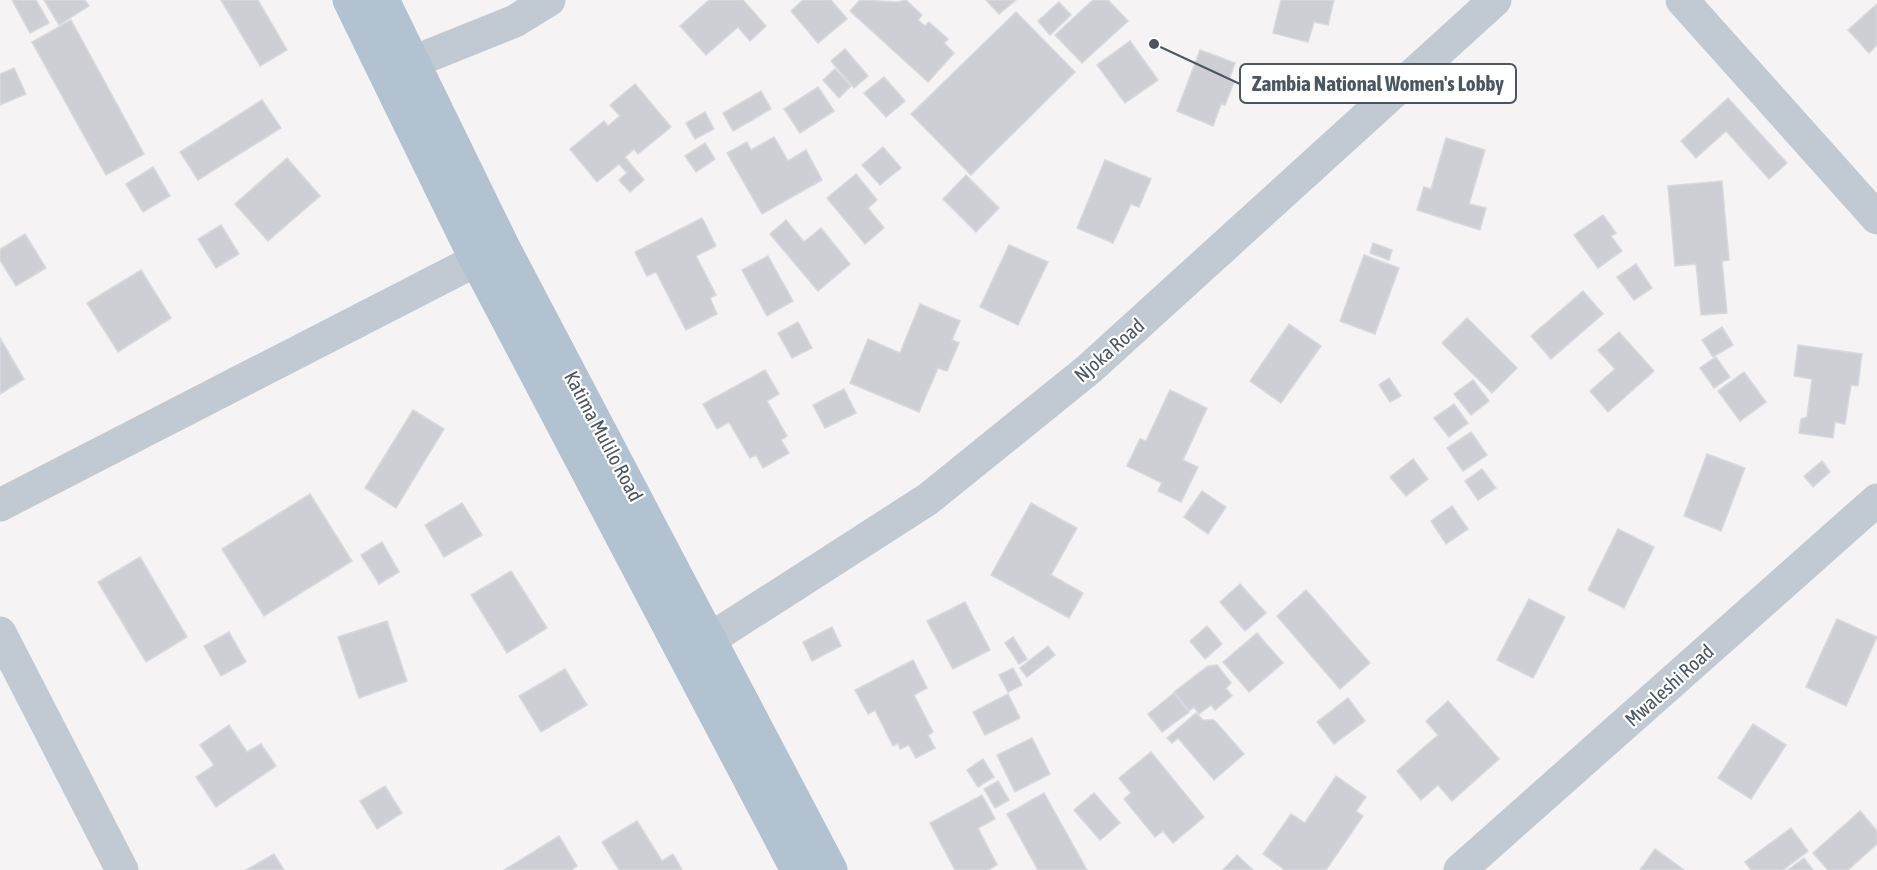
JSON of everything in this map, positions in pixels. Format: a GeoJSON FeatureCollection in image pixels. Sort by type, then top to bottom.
{"type":"FeatureCollection","features":[{"type":"Feature","properties":{"kind":"main road","name":"Katima Mulilo Road"},"geometry":{"type":"LineString","coordinates":[[349,0],[489,253],[698,647],[831,870]]}},
{"type":"Feature","properties":{"kind":"main road","name":"Katima Mulilo Road"},"geometry":{"type":"LineString","coordinates":[[383,0],[413,62],[489,253]]}},
{"type":"Feature","properties":{"kind":"main road","name":"Katima Mulilo Road"},"geometry":{"type":"LineString","coordinates":[[698,647],[797,870]]}},
{"type":"Feature","properties":{"kind":"street"},"geometry":{"type":"LineString","coordinates":[[413,62],[515,21],[549,0]]}},
{"type":"Feature","properties":{"kind":"street","name":"Njoka Road"},"geometry":{"type":"LineString","coordinates":[[698,647],[928,499],[1089,369],[1495,0]]}},
{"type":"Feature","properties":{"kind":"street"},"geometry":{"type":"LineString","coordinates":[[1682,0],[1877,218]]}},
{"type":"Feature","properties":{"kind":"street"},"geometry":{"type":"LineString","coordinates":[[0,505],[489,253]]}},
{"type":"Feature","properties":{"kind":"street","name":"Mwaleshi Road"},"geometry":{"type":"LineString","coordinates":[[1460,870],[1877,500]]}},
{"type":"Feature","properties":{"kind":"street"},"geometry":{"type":"LineString","coordinates":[[0,633],[122,870]]}},
{"type":"Feature","properties":{"kind":"building"},"geometry":{"type":"Polygon","coordinates":[[[12,0],[36,0],[49,23],[30,33],[12,0]]]}},
{"type":"Feature","properties":{"kind":"building"},"geometry":{"type":"Polygon","coordinates":[[[44,0],[85,0],[89,6],[59,25],[44,0]]]}},
{"type":"Feature","properties":{"kind":"building"},"geometry":{"type":"Polygon","coordinates":[[[221,0],[258,0],[287,50],[260,66],[221,0]]]}},
{"type":"Feature","properties":{"kind":"building"},"geometry":{"type":"Polygon","coordinates":[[[709,0],[743,0],[766,26],[750,41],[738,27],[706,55],[680,26],[709,0]]]}},
{"type":"Feature","properties":{"kind":"building"},"geometry":{"type":"Polygon","coordinates":[[[803,0],[831,0],[847,19],[818,43],[791,11],[803,0]]]}},
{"type":"Feature","properties":{"kind":"building"},"geometry":{"type":"Polygon","coordinates":[[[860,0],[898,2],[906,0],[922,15],[918,20],[925,26],[929,22],[948,39],[944,43],[954,53],[928,82],[850,11],[860,0]]]}},
{"type":"Feature","properties":{"kind":"building"},"geometry":{"type":"Polygon","coordinates":[[[986,0],[1016,0],[999,14],[986,0]]]}},
{"type":"Feature","properties":{"kind":"building"},"geometry":{"type":"Polygon","coordinates":[[[1093,0],[1108,0],[1128,21],[1082,63],[1055,35],[1093,0]]]}},
{"type":"Feature","properties":{"kind":"building"},"geometry":{"type":"Polygon","coordinates":[[[1281,0],[1334,0],[1328,25],[1314,22],[1308,42],[1273,33],[1281,0]]]}},
{"type":"Feature","properties":{"kind":"building"},"geometry":{"type":"Polygon","coordinates":[[[1059,2],[1071,15],[1050,35],[1038,21],[1059,2]]]}},
{"type":"Feature","properties":{"kind":"building"},"geometry":{"type":"Polygon","coordinates":[[[1877,4],[1877,45],[1869,53],[1848,30],[1877,4]]]}},
{"type":"Feature","properties":{"kind":"building"},"geometry":{"type":"Polygon","coordinates":[[[1016,12],[1075,72],[971,175],[911,114],[1016,12]]]}},
{"type":"Feature","properties":{"kind":"building"},"geometry":{"type":"Polygon","coordinates":[[[71,20],[144,154],[106,175],[32,42],[71,20]]]}},
{"type":"Feature","properties":{"kind":"building"},"geometry":{"type":"Polygon","coordinates":[[[1130,41],[1158,80],[1125,103],[1097,65],[1130,41]]]}},
{"type":"Feature","properties":{"kind":"building"},"geometry":{"type":"Polygon","coordinates":[[[845,49],[868,76],[854,88],[831,61],[845,49]]]}},
{"type":"Feature","properties":{"kind":"building"},"geometry":{"type":"Polygon","coordinates":[[[1200,50],[1235,63],[1229,80],[1234,82],[1225,105],[1221,104],[1213,126],[1177,111],[1200,50]]]}},
{"type":"Feature","properties":{"kind":"building"},"geometry":{"type":"Polygon","coordinates":[[[14,68],[26,94],[0,105],[0,74],[14,68]]]}},
{"type":"Feature","properties":{"kind":"building"},"geometry":{"type":"Polygon","coordinates":[[[835,69],[851,86],[839,98],[823,80],[835,69]]]}},
{"type":"Feature","properties":{"kind":"building"},"geometry":{"type":"Polygon","coordinates":[[[884,77],[905,101],[886,117],[864,93],[884,77]]]}},
{"type":"Feature","properties":{"kind":"building"},"geometry":{"type":"Polygon","coordinates":[[[635,84],[671,127],[638,154],[634,149],[625,157],[644,180],[630,192],[619,180],[627,173],[619,164],[597,182],[570,149],[604,121],[608,126],[620,116],[610,105],[635,84]]]}},
{"type":"Feature","properties":{"kind":"building"},"geometry":{"type":"Polygon","coordinates":[[[818,87],[834,111],[800,133],[784,109],[818,87]]]}},
{"type":"Feature","properties":{"kind":"building"},"geometry":{"type":"Polygon","coordinates":[[[761,91],[771,109],[733,131],[723,113],[761,91]]]}},
{"type":"Feature","properties":{"kind":"building"},"geometry":{"type":"Polygon","coordinates":[[[1728,98],[1787,163],[1769,179],[1726,131],[1696,158],[1681,141],[1728,98]]]}},
{"type":"Feature","properties":{"kind":"building"},"geometry":{"type":"Polygon","coordinates":[[[262,100],[281,128],[198,180],[180,152],[262,100]]]}},
{"type":"Feature","properties":{"kind":"building"},"geometry":{"type":"Polygon","coordinates":[[[705,112],[714,129],[695,139],[686,123],[705,112]]]}},
{"type":"Feature","properties":{"kind":"building"},"geometry":{"type":"Polygon","coordinates":[[[774,137],[788,161],[806,150],[822,180],[762,214],[727,153],[747,142],[751,150],[774,137]]]}},
{"type":"Feature","properties":{"kind":"building"},"geometry":{"type":"Polygon","coordinates":[[[1446,138],[1485,150],[1469,204],[1486,208],[1480,230],[1417,210],[1424,187],[1431,189],[1446,138]]]}},
{"type":"Feature","properties":{"kind":"building"},"geometry":{"type":"Polygon","coordinates":[[[705,143],[715,159],[696,172],[685,156],[705,143]]]}},
{"type":"Feature","properties":{"kind":"building"},"geometry":{"type":"Polygon","coordinates":[[[883,147],[901,168],[880,185],[862,165],[883,147]]]}},
{"type":"Feature","properties":{"kind":"building"},"geometry":{"type":"Polygon","coordinates":[[[287,158],[320,196],[268,241],[235,204],[287,158]]]}},
{"type":"Feature","properties":{"kind":"building"},"geometry":{"type":"Polygon","coordinates":[[[1105,160],[1151,179],[1139,207],[1131,204],[1113,243],[1077,228],[1105,160]]]}},
{"type":"Feature","properties":{"kind":"building"},"geometry":{"type":"Polygon","coordinates":[[[153,167],[170,196],[143,212],[126,184],[153,167]]]}},
{"type":"Feature","properties":{"kind":"building"},"geometry":{"type":"Polygon","coordinates":[[[856,174],[877,200],[868,208],[884,228],[865,244],[827,198],[856,174]]]}},
{"type":"Feature","properties":{"kind":"building"},"geometry":{"type":"Polygon","coordinates":[[[966,175],[999,208],[976,232],[943,199],[966,175]]]}},
{"type":"Feature","properties":{"kind":"building"},"geometry":{"type":"Polygon","coordinates":[[[1722,181],[1729,260],[1722,261],[1727,313],[1701,315],[1696,264],[1675,266],[1668,186],[1722,181]]]}},
{"type":"Feature","properties":{"kind":"building"},"geometry":{"type":"Polygon","coordinates":[[[1603,215],[1616,233],[1611,236],[1622,251],[1598,268],[1574,235],[1603,215]]]}},
{"type":"Feature","properties":{"kind":"building"},"geometry":{"type":"Polygon","coordinates":[[[702,218],[716,246],[696,256],[716,295],[710,298],[717,314],[686,330],[656,272],[647,276],[635,252],[702,218]]]}},
{"type":"Feature","properties":{"kind":"building"},"geometry":{"type":"Polygon","coordinates":[[[786,220],[804,242],[821,228],[850,264],[818,291],[770,234],[786,220]]]}},
{"type":"Feature","properties":{"kind":"building"},"geometry":{"type":"Polygon","coordinates":[[[221,225],[239,254],[216,268],[198,239],[221,225]]]}},
{"type":"Feature","properties":{"kind":"building"},"geometry":{"type":"Polygon","coordinates":[[[25,234],[46,268],[16,286],[0,260],[0,249],[25,234]]]}},
{"type":"Feature","properties":{"kind":"building"},"geometry":{"type":"Polygon","coordinates":[[[1373,243],[1392,250],[1389,260],[1370,253],[1373,243]]]}},
{"type":"Feature","properties":{"kind":"building"},"geometry":{"type":"Polygon","coordinates":[[[1009,245],[1048,262],[1018,325],[980,307],[1009,245]]]}},
{"type":"Feature","properties":{"kind":"building"},"geometry":{"type":"Polygon","coordinates":[[[1364,255],[1399,268],[1375,334],[1340,321],[1364,255]]]}},
{"type":"Feature","properties":{"kind":"building"},"geometry":{"type":"Polygon","coordinates":[[[768,256],[793,301],[767,316],[742,270],[768,256]]]}},
{"type":"Feature","properties":{"kind":"building"},"geometry":{"type":"Polygon","coordinates":[[[1636,264],[1652,288],[1634,300],[1617,277],[1636,264]]]}},
{"type":"Feature","properties":{"kind":"building"},"geometry":{"type":"Polygon","coordinates":[[[141,270],[171,318],[118,352],[87,303],[141,270]]]}},
{"type":"Feature","properties":{"kind":"building"},"geometry":{"type":"Polygon","coordinates":[[[1583,291],[1603,314],[1551,359],[1531,336],[1583,291]]]}},
{"type":"Feature","properties":{"kind":"building"},"geometry":{"type":"Polygon","coordinates":[[[920,304],[960,321],[952,340],[959,343],[947,371],[938,368],[919,412],[850,383],[868,339],[900,353],[920,304]]]}},
{"type":"Feature","properties":{"kind":"building"},"geometry":{"type":"Polygon","coordinates":[[[1467,318],[1517,368],[1492,393],[1442,343],[1467,318]]]}},
{"type":"Feature","properties":{"kind":"building"},"geometry":{"type":"Polygon","coordinates":[[[798,322],[812,348],[792,358],[778,333],[798,322]]]}},
{"type":"Feature","properties":{"kind":"building"},"geometry":{"type":"Polygon","coordinates":[[[1289,324],[1321,346],[1281,403],[1250,381],[1289,324]]]}},
{"type":"Feature","properties":{"kind":"building"},"geometry":{"type":"Polygon","coordinates":[[[1722,327],[1733,345],[1713,357],[1702,340],[1722,327]]]}},
{"type":"Feature","properties":{"kind":"building"},"geometry":{"type":"Polygon","coordinates":[[[1619,332],[1654,371],[1608,412],[1590,391],[1615,369],[1598,350],[1619,332]]]}},
{"type":"Feature","properties":{"kind":"building"},"geometry":{"type":"Polygon","coordinates":[[[0,338],[24,379],[0,394],[0,338]]]}},
{"type":"Feature","properties":{"kind":"building"},"geometry":{"type":"Polygon","coordinates":[[[1798,345],[1862,354],[1858,386],[1851,385],[1845,424],[1835,422],[1833,438],[1799,433],[1801,419],[1807,417],[1812,379],[1794,376],[1798,345]]]}},
{"type":"Feature","properties":{"kind":"building"},"geometry":{"type":"Polygon","coordinates":[[[1716,357],[1730,377],[1714,388],[1700,368],[1716,357]]]}},
{"type":"Feature","properties":{"kind":"building"},"geometry":{"type":"Polygon","coordinates":[[[765,370],[779,394],[767,401],[787,436],[781,440],[789,453],[763,468],[756,455],[750,458],[729,422],[717,429],[703,404],[765,370]]]}},
{"type":"Feature","properties":{"kind":"building"},"geometry":{"type":"Polygon","coordinates":[[[1744,372],[1766,402],[1740,421],[1718,391],[1744,372]]]}},
{"type":"Feature","properties":{"kind":"building"},"geometry":{"type":"Polygon","coordinates":[[[1389,378],[1401,396],[1390,402],[1379,385],[1389,378]]]}},
{"type":"Feature","properties":{"kind":"building"},"geometry":{"type":"Polygon","coordinates":[[[1473,380],[1489,401],[1471,415],[1454,394],[1473,380]]]}},
{"type":"Feature","properties":{"kind":"building"},"geometry":{"type":"Polygon","coordinates":[[[844,389],[856,413],[825,428],[813,405],[844,389]]]}},
{"type":"Feature","properties":{"kind":"building"},"geometry":{"type":"Polygon","coordinates":[[[1170,390],[1207,408],[1183,460],[1198,467],[1181,502],[1158,491],[1162,483],[1127,466],[1140,439],[1146,441],[1170,390]]]}},
{"type":"Feature","properties":{"kind":"building"},"geometry":{"type":"Polygon","coordinates":[[[1454,404],[1468,423],[1449,437],[1434,418],[1454,404]]]}},
{"type":"Feature","properties":{"kind":"building"},"geometry":{"type":"Polygon","coordinates":[[[413,410],[444,429],[396,508],[365,488],[413,410]]]}},
{"type":"Feature","properties":{"kind":"building"},"geometry":{"type":"Polygon","coordinates":[[[1471,432],[1487,455],[1463,471],[1447,448],[1471,432]]]}},
{"type":"Feature","properties":{"kind":"building"},"geometry":{"type":"Polygon","coordinates":[[[1707,454],[1745,468],[1721,531],[1684,516],[1707,454]]]}},
{"type":"Feature","properties":{"kind":"building"},"geometry":{"type":"Polygon","coordinates":[[[1413,459],[1428,479],[1406,496],[1390,477],[1413,459]]]}},
{"type":"Feature","properties":{"kind":"building"},"geometry":{"type":"Polygon","coordinates":[[[1822,461],[1830,472],[1813,487],[1804,476],[1822,461]]]}},
{"type":"Feature","properties":{"kind":"building"},"geometry":{"type":"Polygon","coordinates":[[[1482,469],[1496,488],[1478,500],[1465,481],[1482,469]]]}},
{"type":"Feature","properties":{"kind":"building"},"geometry":{"type":"Polygon","coordinates":[[[1202,491],[1226,507],[1208,534],[1184,517],[1202,491]]]}},
{"type":"Feature","properties":{"kind":"building"},"geometry":{"type":"Polygon","coordinates":[[[310,494],[352,561],[264,616],[222,549],[310,494]]]}},
{"type":"Feature","properties":{"kind":"building"},"geometry":{"type":"Polygon","coordinates":[[[462,503],[482,535],[444,557],[425,525],[462,503]]]}},
{"type":"Feature","properties":{"kind":"building"},"geometry":{"type":"Polygon","coordinates":[[[1031,503],[1077,528],[1051,575],[1083,593],[1069,618],[991,575],[1031,503]]]}},
{"type":"Feature","properties":{"kind":"building"},"geometry":{"type":"Polygon","coordinates":[[[1452,506],[1468,529],[1446,544],[1431,521],[1452,506]]]}},
{"type":"Feature","properties":{"kind":"building"},"geometry":{"type":"Polygon","coordinates":[[[1618,529],[1654,547],[1624,608],[1588,590],[1618,529]]]}},
{"type":"Feature","properties":{"kind":"building"},"geometry":{"type":"Polygon","coordinates":[[[382,542],[399,572],[379,584],[361,555],[382,542]]]}},
{"type":"Feature","properties":{"kind":"building"},"geometry":{"type":"Polygon","coordinates":[[[140,557],[187,637],[146,662],[98,582],[140,557]]]}},
{"type":"Feature","properties":{"kind":"building"},"geometry":{"type":"Polygon","coordinates":[[[511,571],[547,628],[507,653],[471,595],[511,571]]]}},
{"type":"Feature","properties":{"kind":"building"},"geometry":{"type":"Polygon","coordinates":[[[1240,584],[1266,613],[1245,631],[1220,602],[1240,584]]]}},
{"type":"Feature","properties":{"kind":"building"},"geometry":{"type":"Polygon","coordinates":[[[1306,590],[1370,663],[1340,689],[1277,616],[1306,590]]]}},
{"type":"Feature","properties":{"kind":"building"},"geometry":{"type":"Polygon","coordinates":[[[1529,599],[1565,617],[1533,678],[1497,660],[1529,599]]]}},
{"type":"Feature","properties":{"kind":"building"},"geometry":{"type":"Polygon","coordinates":[[[965,602],[990,650],[953,669],[927,621],[965,602]]]}},
{"type":"Feature","properties":{"kind":"building"},"geometry":{"type":"Polygon","coordinates":[[[1837,619],[1877,637],[1846,706],[1806,687],[1837,619]]]}},
{"type":"Feature","properties":{"kind":"building"},"geometry":{"type":"Polygon","coordinates":[[[387,621],[407,681],[359,698],[338,637],[387,621]]]}},
{"type":"Feature","properties":{"kind":"building"},"geometry":{"type":"Polygon","coordinates":[[[1207,626],[1222,644],[1205,659],[1190,641],[1207,626]]]}},
{"type":"Feature","properties":{"kind":"building"},"geometry":{"type":"Polygon","coordinates":[[[832,627],[841,646],[812,661],[803,642],[832,627]]]}},
{"type":"Feature","properties":{"kind":"building"},"geometry":{"type":"Polygon","coordinates":[[[229,632],[246,662],[221,676],[204,646],[229,632]]]}},
{"type":"Feature","properties":{"kind":"building"},"geometry":{"type":"Polygon","coordinates":[[[1257,633],[1283,663],[1249,692],[1223,662],[1257,633]]]}},
{"type":"Feature","properties":{"kind":"building"},"geometry":{"type":"Polygon","coordinates":[[[1013,637],[1027,659],[1019,664],[1005,643],[1013,637]]]}},
{"type":"Feature","properties":{"kind":"building"},"geometry":{"type":"Polygon","coordinates":[[[1048,646],[1055,655],[1027,677],[1020,668],[1048,646]]]}},
{"type":"Feature","properties":{"kind":"building"},"geometry":{"type":"Polygon","coordinates":[[[913,660],[927,688],[914,695],[933,732],[928,735],[935,748],[916,758],[909,745],[900,749],[898,743],[893,746],[875,710],[868,714],[855,690],[913,660]]]}},
{"type":"Feature","properties":{"kind":"building"},"geometry":{"type":"Polygon","coordinates":[[[1217,665],[1231,683],[1226,688],[1232,696],[1215,710],[1211,705],[1199,714],[1194,707],[1189,711],[1174,692],[1208,666],[1217,665]]]}},
{"type":"Feature","properties":{"kind":"building"},"geometry":{"type":"Polygon","coordinates":[[[1013,668],[1022,685],[1008,692],[999,675],[1013,668]]]}},
{"type":"Feature","properties":{"kind":"building"},"geometry":{"type":"Polygon","coordinates":[[[565,669],[587,705],[541,732],[519,696],[565,669]]]}},
{"type":"Feature","properties":{"kind":"building"},"geometry":{"type":"Polygon","coordinates":[[[1174,693],[1189,712],[1162,732],[1148,714],[1174,693]]]}},
{"type":"Feature","properties":{"kind":"building"},"geometry":{"type":"Polygon","coordinates":[[[1008,694],[1020,718],[985,735],[973,712],[1008,694]]]}},
{"type":"Feature","properties":{"kind":"building"},"geometry":{"type":"Polygon","coordinates":[[[1348,698],[1365,721],[1334,744],[1317,722],[1348,698]]]}},
{"type":"Feature","properties":{"kind":"building"},"geometry":{"type":"Polygon","coordinates":[[[1448,701],[1499,759],[1452,801],[1438,785],[1421,800],[1397,771],[1438,735],[1426,721],[1448,701]]]}},
{"type":"Feature","properties":{"kind":"building"},"geometry":{"type":"Polygon","coordinates":[[[1196,713],[1203,720],[1214,720],[1244,754],[1214,780],[1178,738],[1172,743],[1167,738],[1196,713]]]}},
{"type":"Feature","properties":{"kind":"building"},"geometry":{"type":"Polygon","coordinates":[[[1753,724],[1786,745],[1751,799],[1718,778],[1753,724]]]}},
{"type":"Feature","properties":{"kind":"building"},"geometry":{"type":"Polygon","coordinates":[[[229,725],[247,752],[261,744],[276,766],[216,807],[196,777],[214,765],[200,745],[229,725]]]}},
{"type":"Feature","properties":{"kind":"building"},"geometry":{"type":"Polygon","coordinates":[[[1032,738],[1050,774],[1015,792],[997,755],[1032,738]]]}},
{"type":"Feature","properties":{"kind":"building"},"geometry":{"type":"Polygon","coordinates":[[[1151,752],[1204,817],[1173,843],[1163,831],[1155,837],[1124,799],[1131,793],[1119,778],[1151,752]]]}},
{"type":"Feature","properties":{"kind":"building"},"geometry":{"type":"Polygon","coordinates":[[[983,759],[994,777],[978,787],[967,770],[983,759]]]}},
{"type":"Feature","properties":{"kind":"building"},"geometry":{"type":"Polygon","coordinates":[[[1336,776],[1366,797],[1356,811],[1363,816],[1326,870],[1285,870],[1263,854],[1291,814],[1305,823],[1336,776]]]}},
{"type":"Feature","properties":{"kind":"building"},"geometry":{"type":"Polygon","coordinates":[[[998,781],[1009,800],[995,808],[984,789],[998,781]]]}},
{"type":"Feature","properties":{"kind":"building"},"geometry":{"type":"Polygon","coordinates":[[[385,786],[402,813],[377,829],[360,801],[385,786]]]}},
{"type":"Feature","properties":{"kind":"building"},"geometry":{"type":"Polygon","coordinates":[[[1044,793],[1087,870],[1038,870],[1007,814],[1044,793]]]}},
{"type":"Feature","properties":{"kind":"building"},"geometry":{"type":"Polygon","coordinates":[[[1094,793],[1120,823],[1100,840],[1074,810],[1094,793]]]}},
{"type":"Feature","properties":{"kind":"building"},"geometry":{"type":"Polygon","coordinates":[[[982,795],[995,819],[978,828],[997,865],[988,870],[955,870],[930,823],[982,795]]]}},
{"type":"Feature","properties":{"kind":"building"},"geometry":{"type":"Polygon","coordinates":[[[1860,811],[1877,831],[1877,844],[1848,870],[1828,870],[1813,853],[1860,811]]]}},
{"type":"Feature","properties":{"kind":"building"},"geometry":{"type":"Polygon","coordinates":[[[637,821],[662,861],[673,854],[682,870],[619,870],[602,842],[637,821]]]}},
{"type":"Feature","properties":{"kind":"building"},"geometry":{"type":"Polygon","coordinates":[[[1791,828],[1808,851],[1783,870],[1751,870],[1745,862],[1791,828]]]}},
{"type":"Feature","properties":{"kind":"building"},"geometry":{"type":"Polygon","coordinates":[[[559,836],[577,866],[571,870],[504,870],[559,836]]]}},
{"type":"Feature","properties":{"kind":"building"},"geometry":{"type":"Polygon","coordinates":[[[1655,849],[1684,870],[1640,870],[1655,849]]]}},
{"type":"Feature","properties":{"kind":"building"},"geometry":{"type":"Polygon","coordinates":[[[274,854],[284,870],[246,870],[274,854]]]}},
{"type":"Feature","properties":{"kind":"building"},"geometry":{"type":"Polygon","coordinates":[[[1237,855],[1253,870],[1223,870],[1237,855]]]}},
{"type":"Feature","properties":{"kind":"building"},"geometry":{"type":"Polygon","coordinates":[[[1804,858],[1813,870],[1788,870],[1804,858]]]}},
{"type":"Feature","properties":{"kind":"place","name":"Zambia National Women's Lobby"},"geometry":{"type":"Point","coordinates":[1154,44]}}]}
